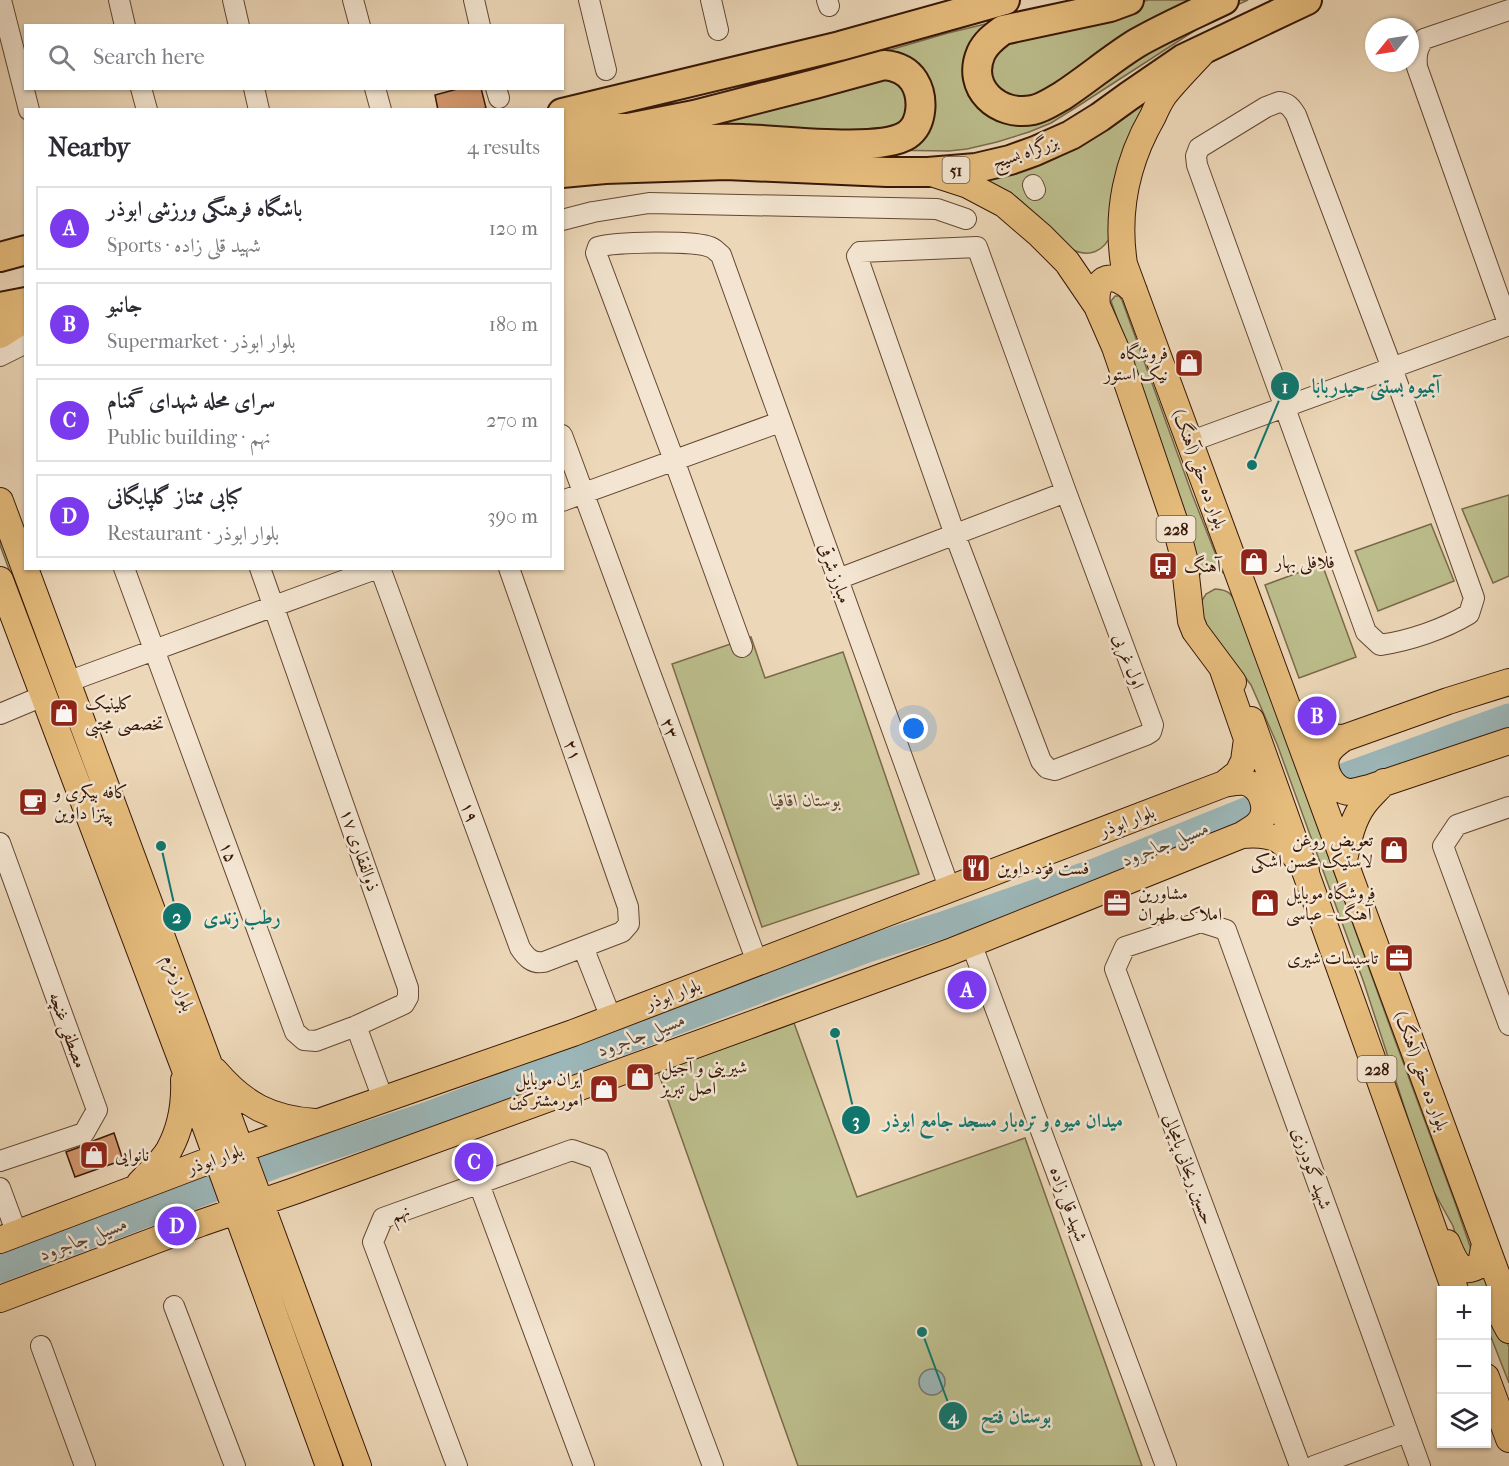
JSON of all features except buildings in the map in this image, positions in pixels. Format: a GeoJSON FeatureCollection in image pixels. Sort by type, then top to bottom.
{"type":"FeatureCollection","features":[{"type":"Feature","properties":{"kind":"highway"},"geometry":{"type":"LineString","coordinates":[[564,113],[840,46],[1005,0]]}},
{"type":"Feature","properties":{"kind":"highway"},"geometry":{"type":"LineString","coordinates":[[1129,0],[1110,7],[1003,30],[989,40],[981,53],[978,79],[984,93],[999,106],[1012,110],[1041,108],[1082,83],[1136,44],[1224,0]]}},
{"type":"Feature","properties":{"kind":"highway","name":"بزرگراه بسیج"},"geometry":{"type":"LineString","coordinates":[[564,173],[605,169],[726,165],[887,172],[928,172],[976,168],[1010,160],[1065,138],[1100,117],[1184,59],[1307,0]]}},
{"type":"Feature","properties":{"kind":"highway"},"geometry":{"type":"LineString","coordinates":[[564,128],[639,126],[694,115],[884,65],[895,66],[909,74],[920,96],[921,108],[918,123],[908,134],[896,140],[846,144],[744,139],[688,140],[564,154]]}},
{"type":"Feature","properties":{"kind":"highway"},"geometry":{"type":"LineString","coordinates":[[0,257],[24,251]]}},
{"type":"Feature","properties":{"kind":"highway"},"geometry":{"type":"LineString","coordinates":[[0,308],[24,302]]}},
{"type":"Feature","properties":{"kind":"main road","name":"بلوار ده حقی (آهنگ)"},"geometry":{"type":"LineString","coordinates":[[1206,48],[1164,96],[1137,147],[1127,177],[1122,213],[1124,264],[1509,1308]]}},
{"type":"Feature","properties":{"kind":"main road","name":"228"},"geometry":{"type":"LineString","coordinates":[[928,172],[968,185],[1004,204],[1040,235],[1066,262],[1097,306],[1119,358],[1174,520],[1184,558],[1191,621],[1195,631],[1242,695],[1431,1214],[1454,1286]]}},
{"type":"Feature","properties":{"kind":"main road"},"geometry":{"type":"LineString","coordinates":[[1097,306],[1098,288],[1102,281],[1108,278],[1122,280],[1134,291]]}},
{"type":"Feature","properties":{"kind":"main road"},"geometry":{"type":"LineString","coordinates":[[0,335],[24,321]]}},
{"type":"Feature","properties":{"kind":"main road","name":"بلوار زمزم"},"geometry":{"type":"LineString","coordinates":[[0,501],[24,566]]}},
{"type":"Feature","properties":{"kind":"main road","name":"بلوار زمزم"},"geometry":{"type":"LineString","coordinates":[[26,570],[67,682],[196,1064],[221,1186],[329,1466]]}},
{"type":"Feature","properties":{"kind":"main road","name":"بلوار زمزم"},"geometry":{"type":"LineString","coordinates":[[0,580],[43,696],[196,1064],[255,1174],[358,1466]]}},
{"type":"Feature","properties":{"kind":"main road","name":"بلوار ابوذر"},"geometry":{"type":"LineString","coordinates":[[0,1299],[201,1223],[221,1186],[255,1174],[278,1137],[573,1033],[1224,784],[1238,773],[1244,761],[1247,739],[1223,670]]}},
{"type":"Feature","properties":{"kind":"main road"},"geometry":{"type":"LineString","coordinates":[[1509,682],[1344,738],[1327,754],[1327,771],[1332,783],[1348,792],[1509,741]]}},
{"type":"Feature","properties":{"kind":"main road"},"geometry":{"type":"LineString","coordinates":[[1288,705],[1311,732],[1320,737],[1344,738]]}},
{"type":"Feature","properties":{"kind":"main road"},"geometry":{"type":"LineString","coordinates":[[1224,784],[1243,781],[1254,786],[1263,799],[1265,813],[1258,824],[1242,835]]}},
{"type":"Feature","properties":{"kind":"main road"},"geometry":{"type":"LineString","coordinates":[[1344,860],[1351,830],[1362,806],[1385,781]]}},
{"type":"Feature","properties":{"kind":"main road","name":"بلوار ابوذر"},"geometry":{"type":"LineString","coordinates":[[8,1237],[185,1169],[221,1186],[255,1174],[297,1190],[971,943],[1242,835],[1273,836],[1284,843],[1301,860]]}},
{"type":"Feature","properties":{"kind":"main road"},"geometry":{"type":"LineString","coordinates":[[135,1188],[169,1150],[179,1126],[196,1064],[258,1108],[295,1120],[318,1122]]}},
{"type":"Feature","properties":{"kind":"main road"},"geometry":{"type":"LineString","coordinates":[[1431,1214],[1442,1232],[1452,1257],[1466,1270],[1471,1270],[1481,1264],[1485,1243]]}},
{"type":"Feature","properties":{"kind":"main road"},"geometry":{"type":"LineString","coordinates":[[1491,1310],[1502,1317],[1509,1330]]}},
{"type":"Feature","properties":{"kind":"main road"},"geometry":{"type":"LineString","coordinates":[[1491,1390],[1509,1439]]}},
{"type":"Feature","properties":{"kind":"street"},"geometry":{"type":"LineString","coordinates":[[2,0],[24,90]]}},
{"type":"Feature","properties":{"kind":"street"},"geometry":{"type":"LineString","coordinates":[[119,0],[125,24]]}},
{"type":"Feature","properties":{"kind":"street"},"geometry":{"type":"LineString","coordinates":[[233,0],[239,24]]}},
{"type":"Feature","properties":{"kind":"street"},"geometry":{"type":"LineString","coordinates":[[353,0],[359,24]]}},
{"type":"Feature","properties":{"kind":"street"},"geometry":{"type":"LineString","coordinates":[[474,0],[480,24]]}},
{"type":"Feature","properties":{"kind":"street"},"geometry":{"type":"LineString","coordinates":[[589,0],[606,70]]}},
{"type":"Feature","properties":{"kind":"street"},"geometry":{"type":"LineString","coordinates":[[711,0],[718,30]]}},
{"type":"Feature","properties":{"kind":"street"},"geometry":{"type":"LineString","coordinates":[[1189,442],[1509,325],[1417,67],[1416,56],[1418,47],[1424,39],[1509,10]]}},
{"type":"Feature","properties":{"kind":"street"},"geometry":{"type":"LineString","coordinates":[[24,90],[29,108]]}},
{"type":"Feature","properties":{"kind":"street"},"geometry":{"type":"LineString","coordinates":[[142,90],[146,108]]}},
{"type":"Feature","properties":{"kind":"street"},"geometry":{"type":"LineString","coordinates":[[254,90],[259,108]]}},
{"type":"Feature","properties":{"kind":"street"},"geometry":{"type":"LineString","coordinates":[[376,90],[380,108]]}},
{"type":"Feature","properties":{"kind":"street"},"geometry":{"type":"LineString","coordinates":[[1279,102],[1286,103],[1292,108],[1392,368],[1474,598],[1469,614],[1455,622],[1397,643],[1380,645],[1366,632],[1197,165],[1196,156],[1199,148],[1266,107],[1279,102]]}},
{"type":"Feature","properties":{"kind":"street"},"geometry":{"type":"LineString","coordinates":[[564,219],[593,212],[649,203],[937,209],[966,219]]}},
{"type":"Feature","properties":{"kind":"street","name":"مبارز شرقی"},"geometry":{"type":"LineString","coordinates":[[674,460],[596,253],[598,248],[606,245],[619,243],[697,244],[712,247],[721,255],[950,890]]}},
{"type":"Feature","properties":{"kind":"street"},"geometry":{"type":"LineString","coordinates":[[838,579],[955,535],[1066,492],[977,247],[860,252],[858,259],[955,535]]}},
{"type":"Feature","properties":{"kind":"street"},"geometry":{"type":"LineString","coordinates":[[0,356],[24,344]]}},
{"type":"Feature","properties":{"kind":"street"},"geometry":{"type":"LineString","coordinates":[[564,500],[780,422]]}},
{"type":"Feature","properties":{"kind":"street","name":"۲۳"},"geometry":{"type":"LineString","coordinates":[[564,440],[757,962]]}},
{"type":"Feature","properties":{"kind":"street"},"geometry":{"type":"LineString","coordinates":[[674,460],[742,647]]}},
{"type":"Feature","properties":{"kind":"street","name":"اول غربی"},"geometry":{"type":"LineString","coordinates":[[955,535],[1041,761],[1047,768],[1055,770],[1146,735],[1151,732],[1153,725],[1066,492]]}},
{"type":"Feature","properties":{"kind":"street","name":"۱۵"},"geometry":{"type":"LineString","coordinates":[[125,570],[295,1032],[304,1040],[316,1041]]}},
{"type":"Feature","properties":{"kind":"street"},"geometry":{"type":"LineString","coordinates":[[261,570],[274,606]]}},
{"type":"Feature","properties":{"kind":"street"},"geometry":{"type":"LineString","coordinates":[[67,682],[373,570]]}},
{"type":"Feature","properties":{"kind":"street","name":"۱۹"},"geometry":{"type":"LineString","coordinates":[[380,570],[520,948],[527,958],[537,963],[544,962],[622,932]]}},
{"type":"Feature","properties":{"kind":"street","name":"۲۱"},"geometry":{"type":"LineString","coordinates":[[510,570],[628,907],[628,924],[622,932]]}},
{"type":"Feature","properties":{"kind":"street","name":"ذوالفقاری ۱۷"},"geometry":{"type":"LineString","coordinates":[[274,606],[408,988],[408,997],[404,1004],[316,1041]]}},
{"type":"Feature","properties":{"kind":"street"},"geometry":{"type":"LineString","coordinates":[[0,714],[43,696]]}},
{"type":"Feature","properties":{"kind":"street"},"geometry":{"type":"LineString","coordinates":[[1509,807],[1457,825],[1443,846],[1509,1025]]}},
{"type":"Feature","properties":{"kind":"street","name":"مصطفی غنچه"},"geometry":{"type":"LineString","coordinates":[[0,843],[97,1110],[84,1133],[0,1161]]}},
{"type":"Feature","properties":{"kind":"street","name":"شهید گودرزی"},"geometry":{"type":"LineString","coordinates":[[1201,922],[1226,930],[1407,1432]]}},
{"type":"Feature","properties":{"kind":"street","name":"حسین ریحانی پامچالی"},"geometry":{"type":"LineString","coordinates":[[1201,922],[1125,947],[1115,969],[1300,1466]]}},
{"type":"Feature","properties":{"kind":"street","name":"شهید قلی زاده"},"geometry":{"type":"LineString","coordinates":[[971,943],[1166,1466]]}},
{"type":"Feature","properties":{"kind":"street"},"geometry":{"type":"LineString","coordinates":[[583,947],[611,1018]]}},
{"type":"Feature","properties":{"kind":"street"},"geometry":{"type":"LineString","coordinates":[[356,1026],[383,1099]]}},
{"type":"Feature","properties":{"kind":"street","name":"نهم"},"geometry":{"type":"LineString","coordinates":[[457,1466],[373,1242],[383,1218],[572,1150],[598,1159],[713,1466]]}},
{"type":"Feature","properties":{"kind":"street"},"geometry":{"type":"LineString","coordinates":[[479,1184],[584,1466]]}},
{"type":"Feature","properties":{"kind":"street"},"geometry":{"type":"LineString","coordinates":[[0,1188],[8,1237]]}},
{"type":"Feature","properties":{"kind":"street"},"geometry":{"type":"LineString","coordinates":[[174,1306],[235,1466]]}},
{"type":"Feature","properties":{"kind":"street"},"geometry":{"type":"LineString","coordinates":[[41,1346],[85,1466]]}},
{"type":"Feature","properties":{"kind":"street"},"geometry":{"type":"LineString","coordinates":[[1314,1466],[1407,1432],[1420,1466]]}},
{"type":"Feature","properties":{"kind":"green space"},"geometry":{"type":"Polygon","coordinates":[[[1085,0],[984,35],[998,119],[1239,0],[1248,0],[1228,9],[1051,123],[1029,132],[967,149],[878,150],[905,146],[923,72],[838,65],[948,33],[1085,0]]]}},
{"type":"Feature","properties":{"kind":"green space"},"geometry":{"type":"Polygon","coordinates":[[[1148,0],[1205,0],[1060,87],[1014,103],[994,86],[990,69],[993,56],[1002,44],[1113,13],[1148,0]]]}},
{"type":"Feature","properties":{"kind":"green space"},"geometry":{"type":"Polygon","coordinates":[[[894,75],[911,101],[900,132],[655,135],[894,75]]]}},
{"type":"Feature","properties":{"kind":"green space"},"geometry":{"type":"Polygon","coordinates":[[[1154,96],[1112,233],[1105,245],[1095,252],[1084,253],[1071,249],[974,182],[1016,174],[1053,160],[1088,140],[1154,96]]]}},
{"type":"Feature","properties":{"kind":"green space"},"geometry":{"type":"Polygon","coordinates":[[[1115,296],[1119,296],[1122,300],[1223,573],[1215,565],[1206,567],[1194,582],[1156,429],[1111,301],[1115,296]]]}},
{"type":"Feature","properties":{"kind":"green space"},"geometry":{"type":"Polygon","coordinates":[[[1509,495],[1509,576],[1493,583],[1462,509],[1509,495]]]}},
{"type":"Feature","properties":{"kind":"green space"},"geometry":{"type":"Polygon","coordinates":[[[0,523],[65,699],[58,703],[0,545],[0,523]]]}},
{"type":"Feature","properties":{"kind":"green space"},"geometry":{"type":"Polygon","coordinates":[[[1431,524],[1454,581],[1378,611],[1355,551],[1431,524]]]}},
{"type":"Feature","properties":{"kind":"green space"},"geometry":{"type":"Polygon","coordinates":[[[1322,564],[1356,657],[1299,678],[1265,585],[1322,564]]]}},
{"type":"Feature","properties":{"kind":"green space"},"geometry":{"type":"Polygon","coordinates":[[[1215,589],[1230,594],[1239,609],[1457,1208],[1473,1255],[1467,1259],[1462,1256],[1453,1226],[1429,1183],[1364,983],[1277,744],[1251,685],[1204,623],[1201,602],[1206,594],[1215,589]]]}},
{"type":"Feature","properties":{"kind":"green space","name":"بوستان اقاقیا"},"geometry":{"type":"Polygon","coordinates":[[[751,637],[765,678],[843,652],[919,874],[762,927],[672,664],[751,637]]]}},
{"type":"Feature","properties":{"kind":"green space"},"geometry":{"type":"Polygon","coordinates":[[[794,1023],[857,1197],[1025,1138],[1142,1466],[798,1466],[658,1072],[794,1023]]]}},
{"type":"Feature","properties":{"kind":"green space"},"geometry":{"type":"Polygon","coordinates":[[[1488,1267],[1501,1303],[1491,1300],[1491,1286],[1459,1286],[1456,1277],[1474,1280],[1481,1276],[1488,1267]]]}},
{"type":"Feature","properties":{"kind":"green space"},"geometry":{"type":"Polygon","coordinates":[[[1492,1322],[1501,1328],[1509,1347],[1509,1383],[1491,1337],[1492,1322]]]}},
{"type":"Feature","properties":{"kind":"water"},"geometry":{"type":"Polygon","coordinates":[[[932,1369],[941,1373],[945,1382],[941,1391],[932,1395],[923,1391],[919,1382],[923,1373],[932,1369]]]}},
{"type":"Feature","properties":{"kind":"waterway","name":"مسیل جاجرود"},"geometry":{"type":"LineString","coordinates":[[1340,778],[1509,717]]}},
{"type":"Feature","properties":{"kind":"waterway","name":"مسیل جاجرود"},"geometry":{"type":"LineString","coordinates":[[0,1269],[275,1165],[431,1114],[867,949],[1092,873],[1248,810]]}},
{"type":"Feature","properties":{"kind":"place","name":"فروشگاه نیک استور"},"geometry":{"type":"Point","coordinates":[1189,363]}},
{"type":"Feature","properties":{"kind":"place","name":"آبمیوه بستنی حیدربابا"},"geometry":{"type":"Point","coordinates":[1252,465]}},
{"type":"Feature","properties":{"kind":"place","name":"فلافلی بهار"},"geometry":{"type":"Point","coordinates":[1254,562]}},
{"type":"Feature","properties":{"kind":"place","name":"آهنگ"},"geometry":{"type":"Point","coordinates":[1163,566]}},
{"type":"Feature","properties":{"kind":"place","name":"کلینیک تخصصی مجتبی"},"geometry":{"type":"Point","coordinates":[64,713]}},
{"type":"Feature","properties":{"kind":"place","name":"جانبو"},"geometry":{"type":"Point","coordinates":[1317,716]}},
{"type":"Feature","properties":{"kind":"place","name":"کافه بیکری و پیتزا داوین"},"geometry":{"type":"Point","coordinates":[33,802]}},
{"type":"Feature","properties":{"kind":"place","name":"رطب زندی"},"geometry":{"type":"Point","coordinates":[161,846]}},
{"type":"Feature","properties":{"kind":"place","name":"تعویض روغن لاستیک محسن اشکی"},"geometry":{"type":"Point","coordinates":[1394,850]}},
{"type":"Feature","properties":{"kind":"place","name":"فست فود داوین"},"geometry":{"type":"Point","coordinates":[976,868]}},
{"type":"Feature","properties":{"kind":"place","name":"مشاورین املاک طهران"},"geometry":{"type":"Point","coordinates":[1117,903]}},
{"type":"Feature","properties":{"kind":"place","name":"فروشگاه موبایل آهنگ - عباسی"},"geometry":{"type":"Point","coordinates":[1265,903]}},
{"type":"Feature","properties":{"kind":"place","name":"تاسیسات شیری"},"geometry":{"type":"Point","coordinates":[1399,958]}},
{"type":"Feature","properties":{"kind":"place","name":"باشگاه فرهنگی ورزشی ابوذر"},"geometry":{"type":"Point","coordinates":[967,990]}},
{"type":"Feature","properties":{"kind":"place","name":"میدان میوه و تره‌بار مسجد جامع ابوذر"},"geometry":{"type":"Point","coordinates":[835,1033]}},
{"type":"Feature","properties":{"kind":"place","name":"شیرینی و آجیل اصل تبریز"},"geometry":{"type":"Point","coordinates":[640,1077]}},
{"type":"Feature","properties":{"kind":"place","name":"ایران موبایل امورمشترکین"},"geometry":{"type":"Point","coordinates":[604,1089]}},
{"type":"Feature","properties":{"kind":"place","name":"نانوایی"},"geometry":{"type":"Point","coordinates":[94,1155]}},
{"type":"Feature","properties":{"kind":"place","name":"سرای محله شهدای گمنام"},"geometry":{"type":"Point","coordinates":[474,1162]}},
{"type":"Feature","properties":{"kind":"place","name":"کبابی ممتاز گلپایگانی"},"geometry":{"type":"Point","coordinates":[177,1226]}},
{"type":"Feature","properties":{"kind":"place","name":"بوستان فتح"},"geometry":{"type":"Point","coordinates":[922,1332]}}]}
